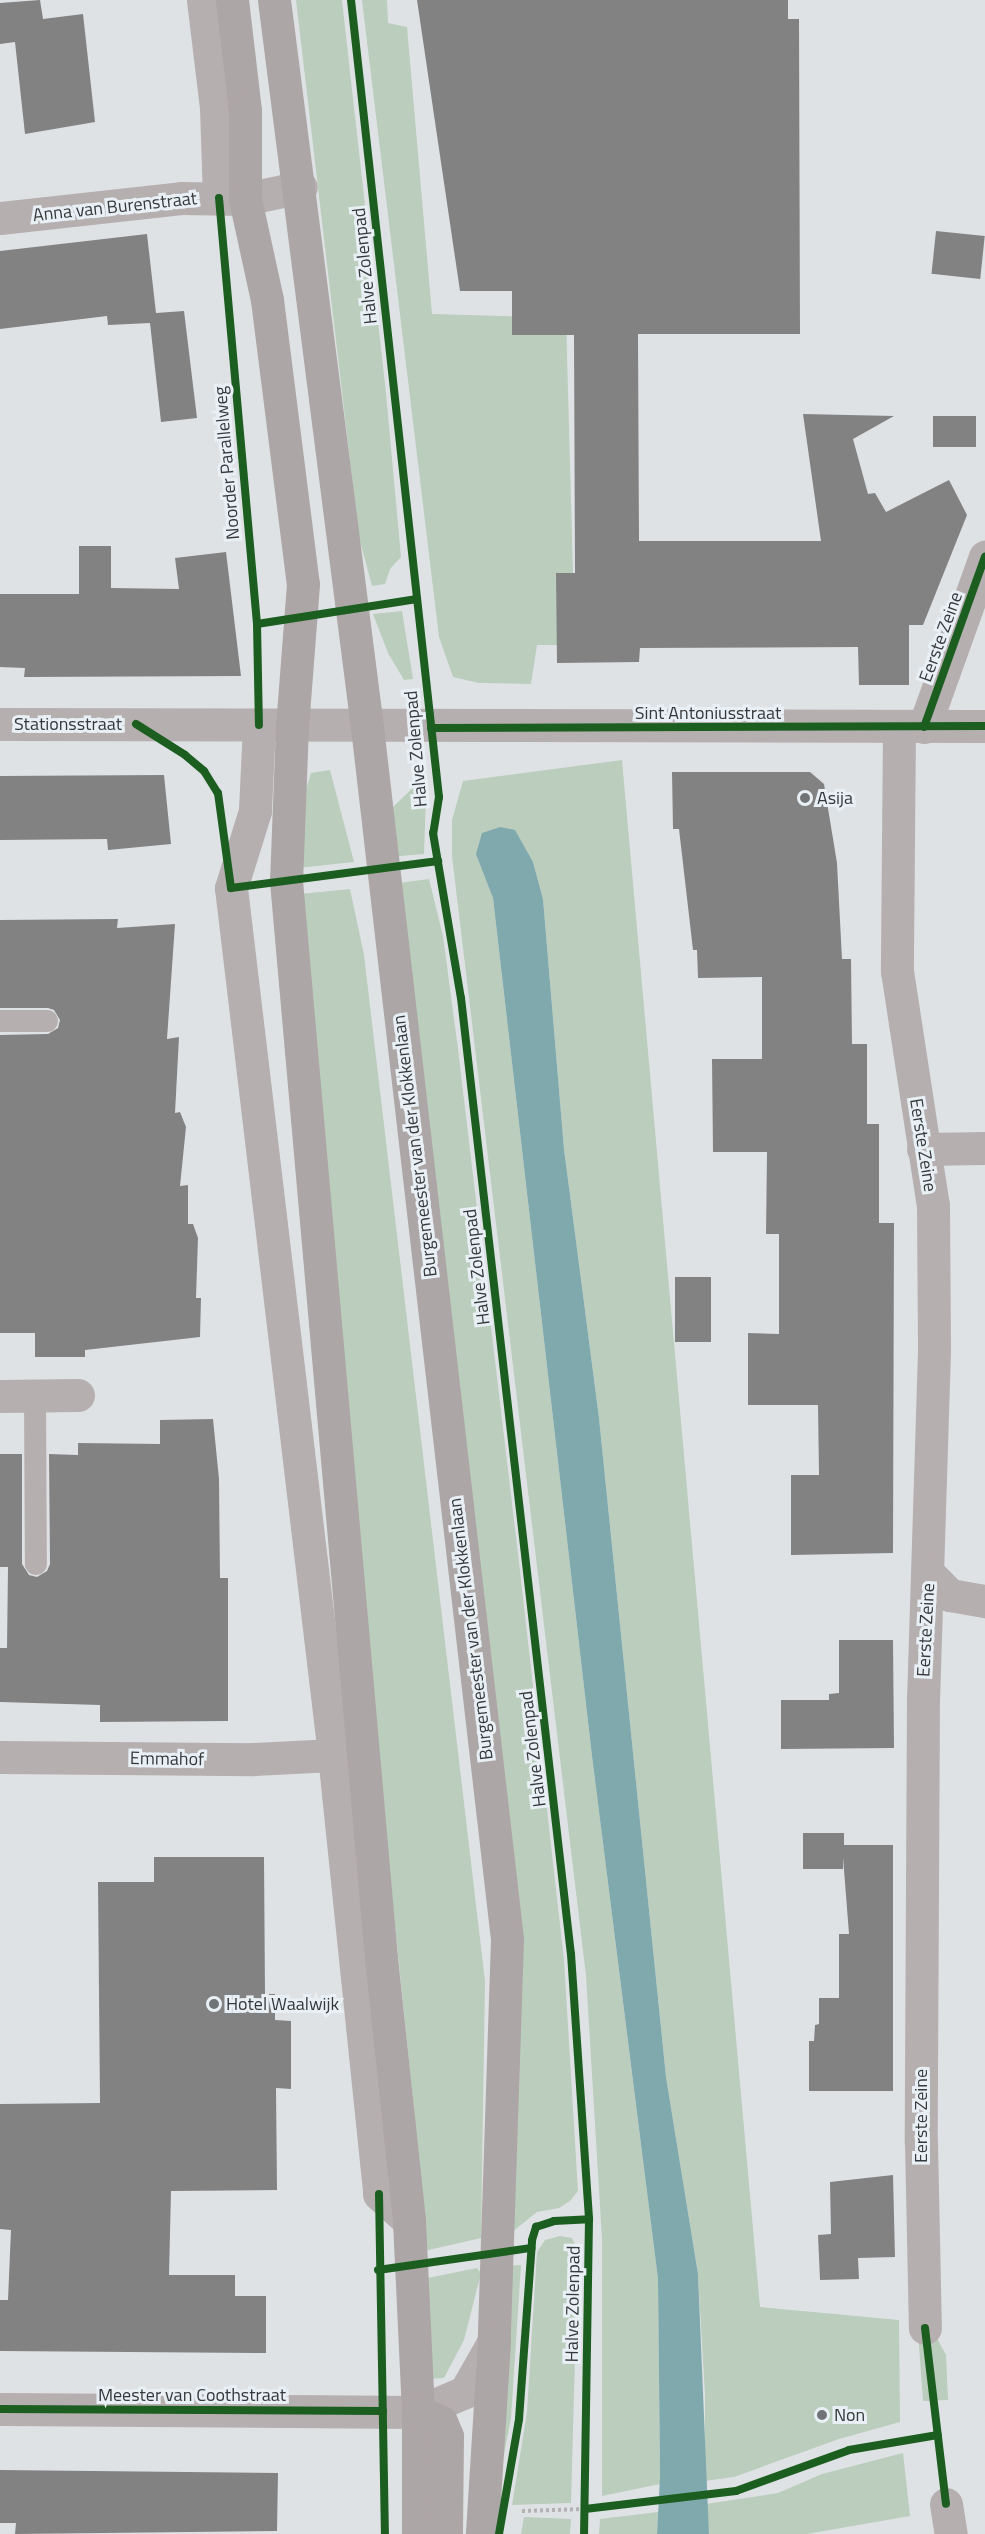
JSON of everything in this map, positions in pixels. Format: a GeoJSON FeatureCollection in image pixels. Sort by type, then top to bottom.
{"type":"FeatureCollection","features":[{"type":"Feature","properties":{"kind":"main road"},"geometry":{"type":"LineString","coordinates":[[232,0],[245,110],[232,199],[267,300],[303,584],[291,726],[286,881],[304,1122],[381,1958],[409,2221],[418,2412],[418,2534]]}},
{"type":"Feature","properties":{"kind":"main road"},"geometry":{"type":"LineString","coordinates":[[274,0],[301,187],[367,727]]}},
{"type":"Feature","properties":{"kind":"main road","name":"Burgemeester van der Klokkenlaan"},"geometry":{"type":"LineString","coordinates":[[367,727],[507,1940],[494,2341],[482,2534]]}},
{"type":"Feature","properties":{"kind":"main road"},"geometry":{"type":"LineString","coordinates":[[418,2412],[441,2422],[447,2436],[446,2534]]}},
{"type":"Feature","properties":{"kind":"street"},"geometry":{"type":"LineString","coordinates":[[203,0],[216,108],[232,199]]}},
{"type":"Feature","properties":{"kind":"street","name":"Anna van Burenstraat"},"geometry":{"type":"LineString","coordinates":[[0,218],[181,198],[232,199],[301,187]]}},
{"type":"Feature","properties":{"kind":"street","name":"Eerste Zeine"},"geometry":{"type":"LineString","coordinates":[[925,2328],[921,2142],[922,1744],[929,1574],[933,1204],[897,971],[912,727],[985,557]]}},
{"type":"Feature","properties":{"kind":"street","name":"Stationsstraat"},"geometry":{"type":"LineString","coordinates":[[0,724],[291,726]]}},
{"type":"Feature","properties":{"kind":"street"},"geometry":{"type":"LineString","coordinates":[[259,726],[255,811],[231,888],[334,1755],[379,2194],[409,2221]]}},
{"type":"Feature","properties":{"kind":"street","name":"Sint Antoniusstraat"},"geometry":{"type":"LineString","coordinates":[[291,726],[985,726]]}},
{"type":"Feature","properties":{"kind":"street"},"geometry":{"type":"LineString","coordinates":[[923,1149],[985,1148]]}},
{"type":"Feature","properties":{"kind":"street"},"geometry":{"type":"LineString","coordinates":[[0,1396],[78,1395]]}},
{"type":"Feature","properties":{"kind":"street"},"geometry":{"type":"LineString","coordinates":[[929,1574],[950,1595],[985,1601]]}},
{"type":"Feature","properties":{"kind":"street","name":"Emmahof"},"geometry":{"type":"LineString","coordinates":[[0,1757],[253,1759],[334,1755]]}},
{"type":"Feature","properties":{"kind":"street","name":"Meester van Coothstraat"},"geometry":{"type":"LineString","coordinates":[[0,2409],[418,2412],[465,2392],[494,2341]]}},
{"type":"Feature","properties":{"kind":"lane"},"geometry":{"type":"LineString","coordinates":[[0,1021],[47,1020]]}},
{"type":"Feature","properties":{"kind":"lane"},"geometry":{"type":"LineString","coordinates":[[35,1395],[36,1564]]}},
{"type":"Feature","properties":{"kind":"path"},"geometry":{"type":"LineString","coordinates":[[585,2497],[585,2513]]}},
{"type":"Feature","properties":{"kind":"path"},"geometry":{"type":"LineString","coordinates":[[514,2512],[585,2513],[596,2507]]}},
{"type":"Feature","properties":{"kind":"green space"},"geometry":{"type":"Polygon","coordinates":[[[296,0],[342,0],[386,393],[401,557],[390,569],[385,584],[372,586],[359,537],[296,0]]]}},
{"type":"Feature","properties":{"kind":"green space"},"geometry":{"type":"Polygon","coordinates":[[[362,0],[387,0],[388,23],[407,27],[432,314],[566,318],[575,645],[537,645],[531,684],[479,683],[453,677],[439,637],[362,0]]]}},
{"type":"Feature","properties":{"kind":"green space"},"geometry":{"type":"Polygon","coordinates":[[[402,611],[413,679],[404,680],[388,653],[373,614],[402,611]]]}},
{"type":"Feature","properties":{"kind":"green space"},"geometry":{"type":"Polygon","coordinates":[[[622,760],[760,2307],[899,2320],[900,2422],[839,2439],[734,2477],[705,2481],[705,2395],[698,2274],[666,2077],[599,1418],[564,1149],[543,899],[533,862],[515,831],[499,827],[477,854],[493,898],[592,1756],[658,2279],[660,2484],[602,2496],[602,2239],[586,1976],[452,856],[452,820],[463,781],[622,760]]]}},
{"type":"Feature","properties":{"kind":"green space"},"geometry":{"type":"Polygon","coordinates":[[[330,770],[354,862],[298,868],[302,803],[311,773],[330,770]]]}},
{"type":"Feature","properties":{"kind":"green space"},"geometry":{"type":"Polygon","coordinates":[[[421,780],[426,795],[424,854],[388,857],[385,826],[393,807],[421,780]]]}},
{"type":"Feature","properties":{"kind":"green space"},"geometry":{"type":"Polygon","coordinates":[[[429,879],[443,936],[458,1049],[519,1562],[564,1960],[578,2191],[570,2201],[559,2208],[537,2212],[507,2236],[515,2140],[391,884],[429,879]]]}},
{"type":"Feature","properties":{"kind":"green space"},"geometry":{"type":"Polygon","coordinates":[[[350,889],[364,955],[485,1981],[481,2238],[420,2252],[414,2109],[377,1752],[300,894],[350,889]]]}},
{"type":"Feature","properties":{"kind":"green space"},"geometry":{"type":"Polygon","coordinates":[[[560,2236],[572,2238],[578,2250],[571,2503],[512,2505],[527,2412],[537,2252],[545,2240],[560,2236]]]}},
{"type":"Feature","properties":{"kind":"green space"},"geometry":{"type":"Polygon","coordinates":[[[521,2265],[511,2418],[492,2517],[504,2266],[521,2265]]]}},
{"type":"Feature","properties":{"kind":"green space"},"geometry":{"type":"Polygon","coordinates":[[[477,2268],[481,2273],[464,2340],[444,2378],[428,2379],[423,2279],[477,2268]]]}},
{"type":"Feature","properties":{"kind":"green space"},"geometry":{"type":"Polygon","coordinates":[[[932,2329],[946,2355],[948,2400],[923,2401],[918,2331],[932,2329]]]}},
{"type":"Feature","properties":{"kind":"green space"},"geometry":{"type":"Polygon","coordinates":[[[903,2453],[910,2516],[807,2534],[709,2534],[706,2504],[778,2493],[822,2474],[903,2453]]]}},
{"type":"Feature","properties":{"kind":"green space"},"geometry":{"type":"Polygon","coordinates":[[[658,2512],[657,2534],[599,2534],[600,2519],[658,2512]]]}},
{"type":"Feature","properties":{"kind":"green space"},"geometry":{"type":"Polygon","coordinates":[[[524,2517],[571,2519],[570,2534],[521,2534],[524,2517]]]}},
{"type":"Feature","properties":{"kind":"water"},"geometry":{"type":"Polygon","coordinates":[[[500,827],[515,830],[533,862],[543,899],[564,1149],[599,1418],[666,2077],[698,2274],[709,2534],[657,2534],[660,2477],[658,2279],[592,1756],[493,898],[476,854],[482,833],[500,827]]]}},
{"type":"Feature","properties":{"kind":"building"},"geometry":{"type":"Polygon","coordinates":[[[40,0],[43,19],[83,14],[95,122],[25,134],[15,42],[0,44],[0,3],[40,0]]]}},
{"type":"Feature","properties":{"kind":"building"},"geometry":{"type":"Polygon","coordinates":[[[417,0],[788,0],[788,19],[799,19],[800,334],[638,334],[639,541],[821,541],[803,414],[894,416],[853,439],[868,494],[875,493],[886,512],[949,480],[967,515],[923,625],[909,625],[909,685],[859,685],[858,647],[640,648],[639,662],[557,663],[556,573],[575,573],[574,335],[512,335],[512,291],[460,291],[417,0]]]}},
{"type":"Feature","properties":{"kind":"building"},"geometry":{"type":"Polygon","coordinates":[[[936,231],[985,236],[980,279],[932,274],[936,231]]]}},
{"type":"Feature","properties":{"kind":"building"},"geometry":{"type":"Polygon","coordinates":[[[147,234],[156,313],[184,311],[197,418],[161,422],[150,323],[108,325],[107,316],[0,329],[0,251],[147,234]]]}},
{"type":"Feature","properties":{"kind":"building"},"geometry":{"type":"Polygon","coordinates":[[[933,416],[976,416],[976,447],[933,447],[933,416]]]}},
{"type":"Feature","properties":{"kind":"building"},"geometry":{"type":"Polygon","coordinates":[[[79,546],[111,546],[111,588],[179,589],[175,558],[226,552],[241,676],[24,677],[25,668],[0,667],[0,594],[79,594],[79,546]]]}},
{"type":"Feature","properties":{"kind":"building"},"geometry":{"type":"Polygon","coordinates":[[[672,772],[810,772],[824,784],[837,863],[842,959],[851,959],[852,1044],[867,1044],[867,1124],[879,1124],[879,1223],[894,1223],[893,1553],[791,1555],[791,1475],[819,1475],[818,1405],[748,1405],[748,1333],[779,1334],[779,1234],[766,1234],[767,1152],[713,1152],[712,1059],[762,1059],[762,977],[698,978],[697,950],[693,950],[679,829],[673,829],[672,772]]]}},
{"type":"Feature","properties":{"kind":"building"},"geometry":{"type":"Polygon","coordinates":[[[164,775],[171,844],[108,850],[107,839],[0,840],[0,776],[164,775]]]}},
{"type":"Feature","properties":{"kind":"building"},"geometry":{"type":"Polygon","coordinates":[[[118,919],[117,928],[175,924],[167,1039],[179,1037],[175,1113],[180,1112],[186,1127],[180,1186],[188,1185],[188,1224],[193,1224],[198,1238],[196,1298],[201,1298],[200,1337],[85,1350],[85,1357],[35,1357],[35,1333],[0,1333],[0,1035],[48,1034],[58,1028],[60,1020],[54,1010],[48,1008],[0,1008],[0,920],[118,919]]]}},
{"type":"Feature","properties":{"kind":"building"},"geometry":{"type":"Polygon","coordinates":[[[675,1277],[711,1277],[711,1342],[675,1342],[675,1277]]]}},
{"type":"Feature","properties":{"kind":"building"},"geometry":{"type":"Polygon","coordinates":[[[213,1419],[219,1479],[220,1578],[228,1578],[228,1721],[100,1722],[100,1705],[0,1702],[0,1648],[7,1648],[8,1567],[0,1567],[0,1454],[22,1454],[22,1564],[29,1575],[37,1577],[47,1571],[50,1564],[49,1454],[78,1455],[78,1443],[160,1444],[160,1420],[213,1419]]]}},
{"type":"Feature","properties":{"kind":"building"},"geometry":{"type":"Polygon","coordinates":[[[839,1640],[893,1640],[894,1748],[781,1749],[781,1700],[829,1700],[829,1694],[839,1693],[839,1640]]]}},
{"type":"Feature","properties":{"kind":"building"},"geometry":{"type":"Polygon","coordinates":[[[803,1833],[844,1833],[844,1845],[893,1845],[893,2091],[809,2091],[809,2041],[814,2041],[815,2025],[819,2024],[819,1998],[839,1998],[839,1934],[849,1934],[843,1857],[843,1869],[803,1869],[803,1833]]]}},
{"type":"Feature","properties":{"kind":"building"},"geometry":{"type":"Polygon","coordinates":[[[154,1857],[264,1857],[265,1994],[275,1994],[275,2020],[291,2021],[291,2089],[276,2088],[277,2190],[171,2191],[169,2275],[235,2275],[235,2296],[266,2296],[266,2353],[0,2351],[0,2300],[8,2300],[11,2230],[0,2229],[0,2104],[100,2103],[98,1882],[154,1882],[154,1857]]]}},
{"type":"Feature","properties":{"kind":"building"},"geometry":{"type":"Polygon","coordinates":[[[893,2175],[895,2257],[858,2258],[859,2279],[820,2280],[818,2235],[831,2234],[830,2182],[893,2175]]]}},
{"type":"Feature","properties":{"kind":"building"},"geometry":{"type":"Polygon","coordinates":[[[0,2470],[278,2473],[277,2531],[15,2534],[16,2523],[0,2523],[0,2470]]]}},
{"type":"Feature","properties":{"kind":"cycle path","name":"Halve Zolenpad"},"geometry":{"type":"LineString","coordinates":[[351,0],[439,797],[433,833],[461,998],[571,1954],[589,2219],[584,2534]]}},
{"type":"Feature","properties":{"kind":"cycle path","name":"Noorder Parallelweg"},"geometry":{"type":"LineString","coordinates":[[219,198],[257,624],[259,725]]}},
{"type":"Feature","properties":{"kind":"cycle path"},"geometry":{"type":"LineString","coordinates":[[924,727],[985,557]]}},
{"type":"Feature","properties":{"kind":"cycle path"},"geometry":{"type":"LineString","coordinates":[[257,624],[417,599]]}},
{"type":"Feature","properties":{"kind":"cycle path"},"geometry":{"type":"LineString","coordinates":[[136,724],[185,755],[204,771],[218,793],[231,888],[438,861]]}},
{"type":"Feature","properties":{"kind":"cycle path","name":"Halve Zolenpad"},"geometry":{"type":"LineString","coordinates":[[431,728],[985,726]]}},
{"type":"Feature","properties":{"kind":"cycle path"},"geometry":{"type":"LineString","coordinates":[[379,2194],[385,2534]]}},
{"type":"Feature","properties":{"kind":"cycle path"},"geometry":{"type":"LineString","coordinates":[[499,2534],[519,2419],[532,2240],[536,2227],[554,2221],[589,2219]]}},
{"type":"Feature","properties":{"kind":"cycle path"},"geometry":{"type":"LineString","coordinates":[[378,2270],[531,2248]]}},
{"type":"Feature","properties":{"kind":"cycle path"},"geometry":{"type":"LineString","coordinates":[[925,2328],[946,2504]]}},
{"type":"Feature","properties":{"kind":"cycle path"},"geometry":{"type":"LineString","coordinates":[[0,2409],[383,2411]]}},
{"type":"Feature","properties":{"kind":"cycle path"},"geometry":{"type":"LineString","coordinates":[[585,2509],[736,2491],[849,2450],[938,2435]]}},
{"type":"Feature","properties":{"kind":"place","name":"Asija"},"geometry":{"type":"Point","coordinates":[805,798]}},
{"type":"Feature","properties":{"kind":"place","name":"Hotel Waalwijk"},"geometry":{"type":"Point","coordinates":[214,2004]}},
{"type":"Feature","properties":{"kind":"place","name":"Non"},"geometry":{"type":"Point","coordinates":[822,2415]}}]}
